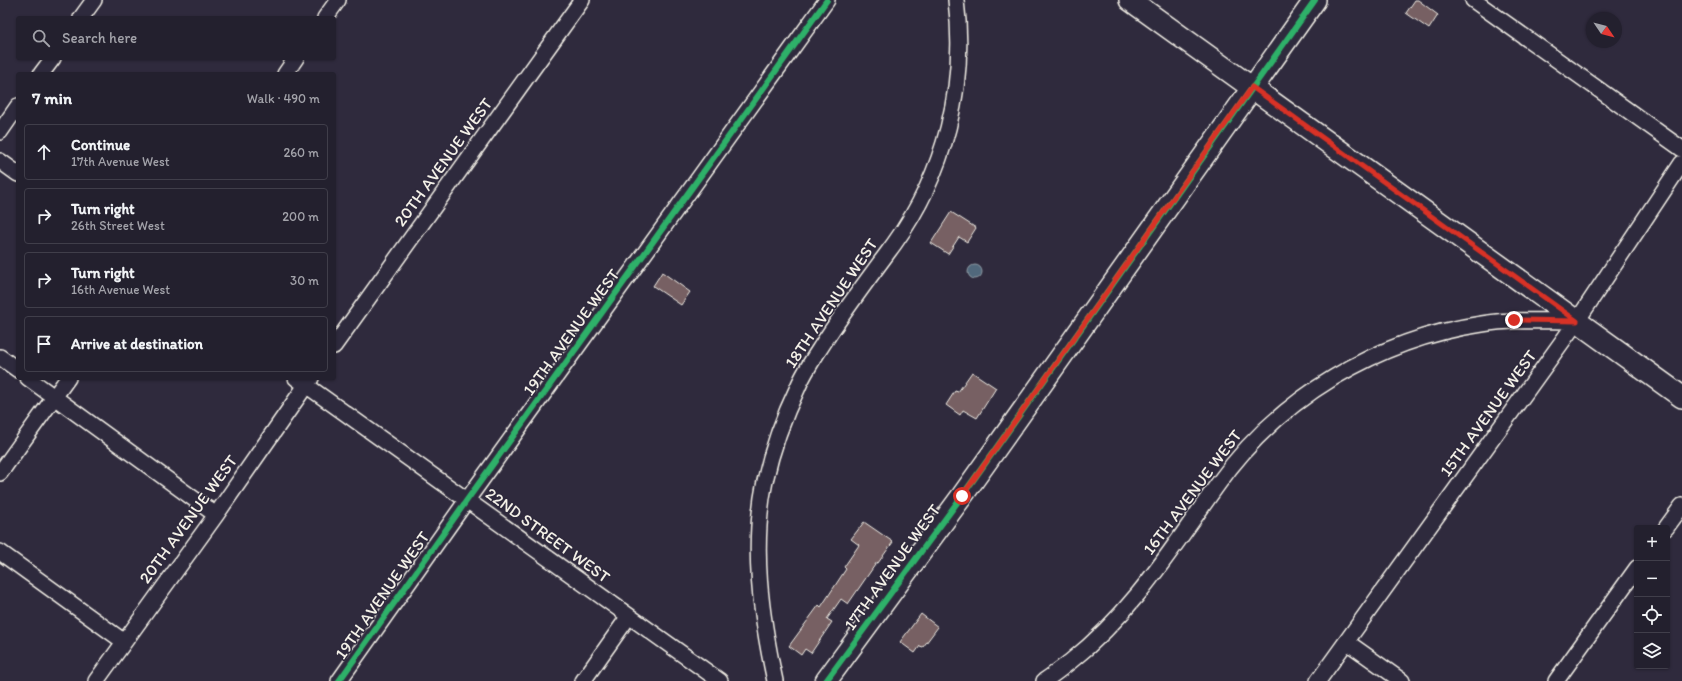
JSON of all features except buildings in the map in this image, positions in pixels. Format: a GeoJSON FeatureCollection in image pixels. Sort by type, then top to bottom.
{"type":"FeatureCollection","features":[{"type":"Feature","properties":{"kind":"street"},"geometry":{"type":"LineString","coordinates":[[82,16],[94,0]]}},
{"type":"Feature","properties":{"kind":"street"},"geometry":{"type":"LineString","coordinates":[[326,16],[338,0]]}},
{"type":"Feature","properties":{"kind":"street","name":"20TH AVENUE WEST"},"geometry":{"type":"LineString","coordinates":[[336,343],[582,0]]}},
{"type":"Feature","properties":{"kind":"street","name":"19TH AVENUE WEST"},"geometry":{"type":"LineString","coordinates":[[339,681],[467,500],[827,0]]}},
{"type":"Feature","properties":{"kind":"street","name":"18TH AVENUE WEST"},"geometry":{"type":"LineString","coordinates":[[775,681],[765,631],[759,578],[760,513],[765,480],[778,437],[798,385],[836,323],[905,227],[924,194],[938,163],[948,132],[957,81],[959,33],[956,0]]}},
{"type":"Feature","properties":{"kind":"street"},"geometry":{"type":"LineString","coordinates":[[1130,0],[1682,397]]}},
{"type":"Feature","properties":{"kind":"street","name":"17TH AVENUE WEST"},"geometry":{"type":"LineString","coordinates":[[826,681],[962,496],[1315,0]]}},
{"type":"Feature","properties":{"kind":"street"},"geometry":{"type":"LineString","coordinates":[[1473,0],[1682,149]]}},
{"type":"Feature","properties":{"kind":"street"},"geometry":{"type":"LineString","coordinates":[[42,72],[52,60]]}},
{"type":"Feature","properties":{"kind":"street"},"geometry":{"type":"LineString","coordinates":[[286,72],[295,60]]}},
{"type":"Feature","properties":{"kind":"street"},"geometry":{"type":"LineString","coordinates":[[0,132],[16,109]]}},
{"type":"Feature","properties":{"kind":"street"},"geometry":{"type":"LineString","coordinates":[[0,161],[16,173]]}},
{"type":"Feature","properties":{"kind":"street","name":"15TH AVENUE WEST"},"geometry":{"type":"LineString","coordinates":[[1318,681],[1577,321],[1682,163]]}},
{"type":"Feature","properties":{"kind":"street","name":"16TH AVENUE WEST"},"geometry":{"type":"LineString","coordinates":[[1044,681],[1088,647],[1114,623],[1145,587],[1219,482],[1244,451],[1280,415],[1311,392],[1344,371],[1374,356],[1408,342],[1455,329],[1514,320],[1577,321]]}},
{"type":"Feature","properties":{"kind":"street"},"geometry":{"type":"LineString","coordinates":[[0,357],[16,369]]}},
{"type":"Feature","properties":{"kind":"street"},"geometry":{"type":"LineString","coordinates":[[31,380],[216,515]]}},
{"type":"Feature","properties":{"kind":"street"},"geometry":{"type":"LineString","coordinates":[[0,473],[67,380]]}},
{"type":"Feature","properties":{"kind":"street","name":"20TH AVENUE WEST"},"geometry":{"type":"LineString","coordinates":[[96,681],[123,641],[216,515],[304,380]]}},
{"type":"Feature","properties":{"kind":"street","name":"22ND STREET WEST"},"geometry":{"type":"LineString","coordinates":[[304,380],[467,500],[720,681]]}},
{"type":"Feature","properties":{"kind":"street"},"geometry":{"type":"LineString","coordinates":[[1668,525],[1682,506]]}},
{"type":"Feature","properties":{"kind":"street"},"geometry":{"type":"LineString","coordinates":[[0,552],[123,641]]}},
{"type":"Feature","properties":{"kind":"street"},"geometry":{"type":"LineString","coordinates":[[1556,681],[1634,572]]}},
{"type":"Feature","properties":{"kind":"street"},"geometry":{"type":"LineString","coordinates":[[583,681],[629,616]]}},
{"type":"Feature","properties":{"kind":"street"},"geometry":{"type":"LineString","coordinates":[[1347,642],[1402,681]]}},
{"type":"Feature","properties":{"kind":"water"},"geometry":{"type":"Polygon","coordinates":[[[972,265],[978,265],[982,269],[982,275],[978,279],[972,279],[968,275],[968,269],[972,265]]]}},
{"type":"Feature","properties":{"kind":"cycle path"},"geometry":{"type":"LineString","coordinates":[[339,681],[467,500],[827,0]]}},
{"type":"Feature","properties":{"kind":"cycle path"},"geometry":{"type":"LineString","coordinates":[[826,681],[962,496],[1315,0]]}},
{"type":"Feature","properties":{"kind":"route"},"geometry":{"type":"LineString","coordinates":[[962,496],[1252,87],[1577,321],[1514,320]]}}]}
